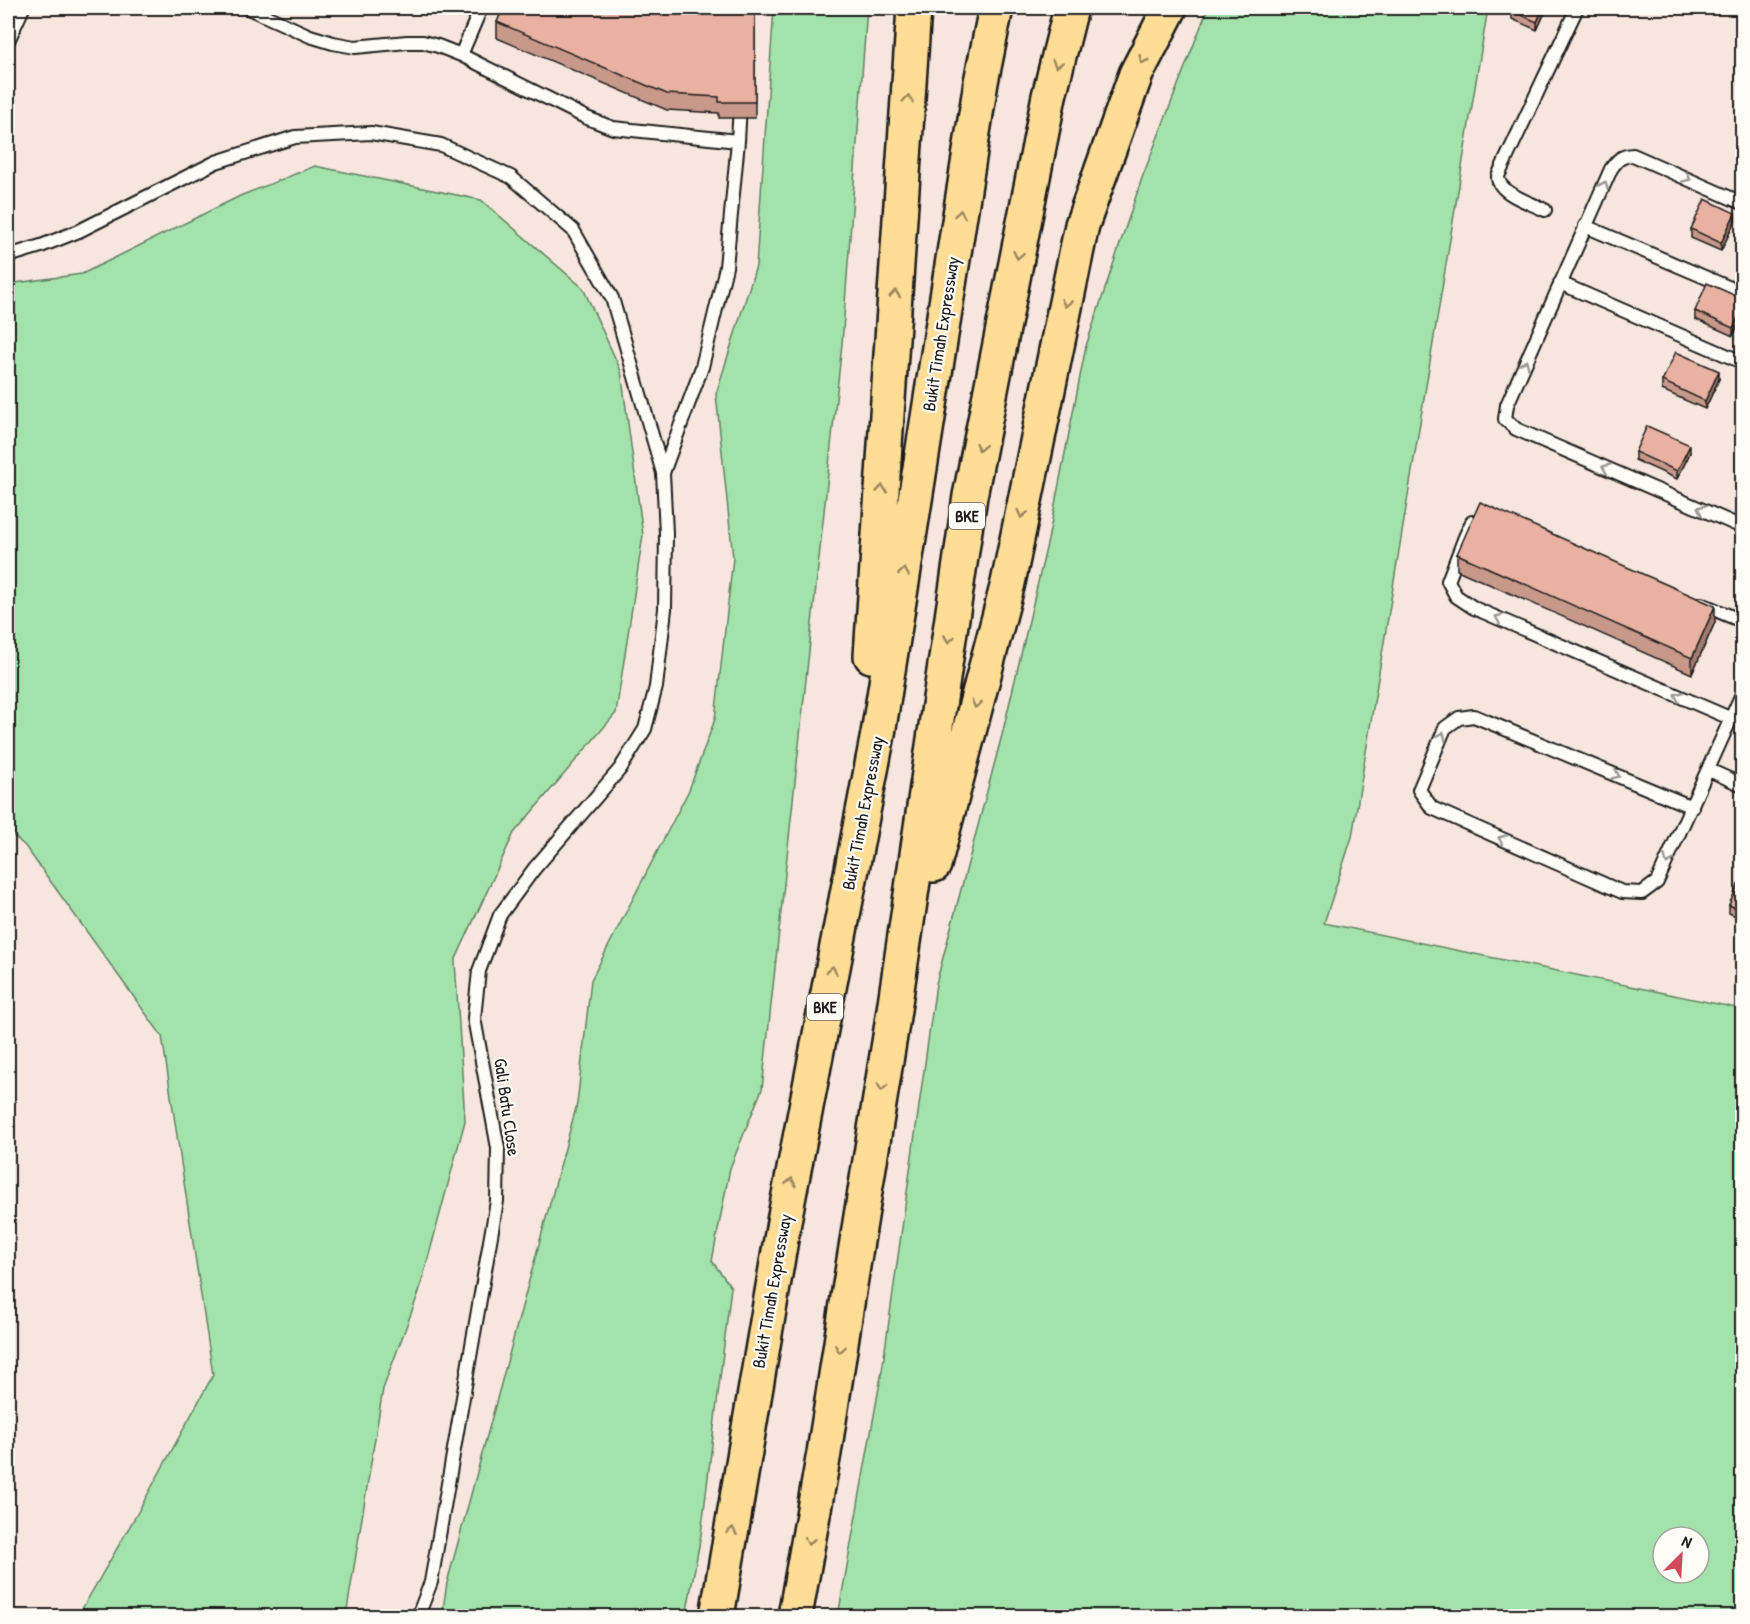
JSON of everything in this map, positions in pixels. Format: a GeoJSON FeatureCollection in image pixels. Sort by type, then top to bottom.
{"type":"FeatureCollection","features":[{"type":"Feature","properties":{"kind":"highway"},"geometry":{"type":"LineString","coordinates":[[878,734],[870,715],[869,695],[914,8]]}},
{"type":"Feature","properties":{"kind":"highway","name":"Bukit Timah Expressway"},"geometry":{"type":"LineString","coordinates":[[717,1617],[784,1216],[878,734],[981,82],[996,8]]}},
{"type":"Feature","properties":{"kind":"highway","name":"BKE"},"geometry":{"type":"LineString","coordinates":[[795,1617],[825,1453],[891,1030],[970,496],[1049,96],[1071,8]]}},
{"type":"Feature","properties":{"kind":"highway"},"geometry":{"type":"LineString","coordinates":[[891,1030],[1008,583],[1082,225],[1136,74],[1170,8]]}},
{"type":"Feature","properties":{"kind":"lane"},"geometry":{"type":"LineString","coordinates":[[8,41],[23,8]]}},
{"type":"Feature","properties":{"kind":"lane"},"geometry":{"type":"LineString","coordinates":[[248,8],[310,36],[333,43],[355,47],[423,42],[438,46],[461,55],[587,118],[613,128],[738,141]]}},
{"type":"Feature","properties":{"kind":"lane"},"geometry":{"type":"LineString","coordinates":[[461,55],[481,8]]}},
{"type":"Feature","properties":{"kind":"lane"},"geometry":{"type":"LineString","coordinates":[[1545,210],[1502,188],[1498,182],[1498,176],[1577,8]]}},
{"type":"Feature","properties":{"kind":"lane"},"geometry":{"type":"LineString","coordinates":[[663,473],[702,367],[722,288],[726,267],[741,96]]}},
{"type":"Feature","properties":{"kind":"lane"},"geometry":{"type":"LineString","coordinates":[[8,256],[79,231],[216,162],[295,137],[371,133],[441,145],[511,177],[573,230],[612,298],[663,473]]}},
{"type":"Feature","properties":{"kind":"lane"},"geometry":{"type":"LineString","coordinates":[[1743,203],[1633,155],[1618,159],[1611,169],[1560,283],[1507,405],[1505,419],[1516,429],[1743,527]]}},
{"type":"Feature","properties":{"kind":"lane"},"geometry":{"type":"LineString","coordinates":[[1586,226],[1743,293]]}},
{"type":"Feature","properties":{"kind":"lane"},"geometry":{"type":"LineString","coordinates":[[1560,283],[1743,362]]}},
{"type":"Feature","properties":{"kind":"lane","name":"Gali Batu Close"},"geometry":{"type":"LineString","coordinates":[[418,1617],[431,1582],[497,1201],[498,1148],[474,1018],[479,971],[500,915],[534,869],[620,769],[645,729],[656,687],[665,609],[666,533],[663,473]]}},
{"type":"Feature","properties":{"kind":"lane"},"geometry":{"type":"LineString","coordinates":[[1484,513],[1475,517],[1448,581],[1456,596],[1474,608],[1732,720]]}},
{"type":"Feature","properties":{"kind":"lane"},"geometry":{"type":"LineString","coordinates":[[1689,599],[1743,621]]}},
{"type":"Feature","properties":{"kind":"lane"},"geometry":{"type":"LineString","coordinates":[[1692,807],[1474,716],[1459,718],[1445,728],[1419,790],[1432,808],[1622,892],[1642,893],[1657,882],[1692,807],[1732,720],[1743,694]]}},
{"type":"Feature","properties":{"kind":"lane"},"geometry":{"type":"LineString","coordinates":[[1709,770],[1743,786]]}},
{"type":"Feature","properties":{"kind":"green space"},"geometry":{"type":"Polygon","coordinates":[[[774,8],[867,8],[842,344],[762,1089],[730,1168],[712,1261],[731,1287],[701,1535],[686,1616],[442,1616],[447,1583],[577,1104],[591,980],[689,790],[715,719],[733,558],[716,394],[756,266],[774,8]]]}},
{"type":"Feature","properties":{"kind":"green space"},"geometry":{"type":"Polygon","coordinates":[[[1208,8],[1488,8],[1352,837],[1324,923],[1742,1009],[1742,1616],[838,1616],[882,1371],[936,984],[1002,735],[1048,540],[1086,346],[1142,178],[1208,8]]]}},
{"type":"Feature","properties":{"kind":"green space"},"geometry":{"type":"Polygon","coordinates":[[[315,166],[481,200],[583,288],[621,371],[643,535],[616,713],[514,833],[455,961],[465,1121],[419,1292],[383,1389],[346,1616],[78,1616],[213,1375],[162,1036],[25,846],[8,831],[8,284],[82,274],[240,196],[315,166]]]}},
{"type":"Feature","properties":{"kind":"building"},"geometry":{"type":"Polygon","coordinates":[[[503,8],[634,8],[644,12],[644,8],[755,8],[755,102],[719,102],[719,97],[667,94],[497,22],[503,8]]]}},
{"type":"Feature","properties":{"kind":"building"},"geometry":{"type":"Polygon","coordinates":[[[1514,8],[1543,8],[1537,22],[1512,11],[1514,8]]]}},
{"type":"Feature","properties":{"kind":"building"},"geometry":{"type":"Polygon","coordinates":[[[1743,13],[1743,29],[1736,27],[1743,13]]]}},
{"type":"Feature","properties":{"kind":"building"},"geometry":{"type":"Polygon","coordinates":[[[1705,199],[1735,213],[1721,243],[1691,229],[1705,199]]]}},
{"type":"Feature","properties":{"kind":"building"},"geometry":{"type":"Polygon","coordinates":[[[1707,283],[1743,299],[1743,306],[1733,328],[1695,311],[1707,283]]]}},
{"type":"Feature","properties":{"kind":"building"},"geometry":{"type":"Polygon","coordinates":[[[1676,352],[1719,371],[1705,401],[1662,381],[1676,352]]]}},
{"type":"Feature","properties":{"kind":"building"},"geometry":{"type":"Polygon","coordinates":[[[1647,426],[1690,445],[1677,471],[1635,452],[1647,426]]]}},
{"type":"Feature","properties":{"kind":"building"},"geometry":{"type":"Polygon","coordinates":[[[1480,502],[1715,606],[1692,658],[1457,554],[1480,502]]]}},
{"type":"Feature","properties":{"kind":"building"},"geometry":{"type":"Polygon","coordinates":[[[1743,876],[1743,911],[1729,905],[1743,876]]]}}]}
